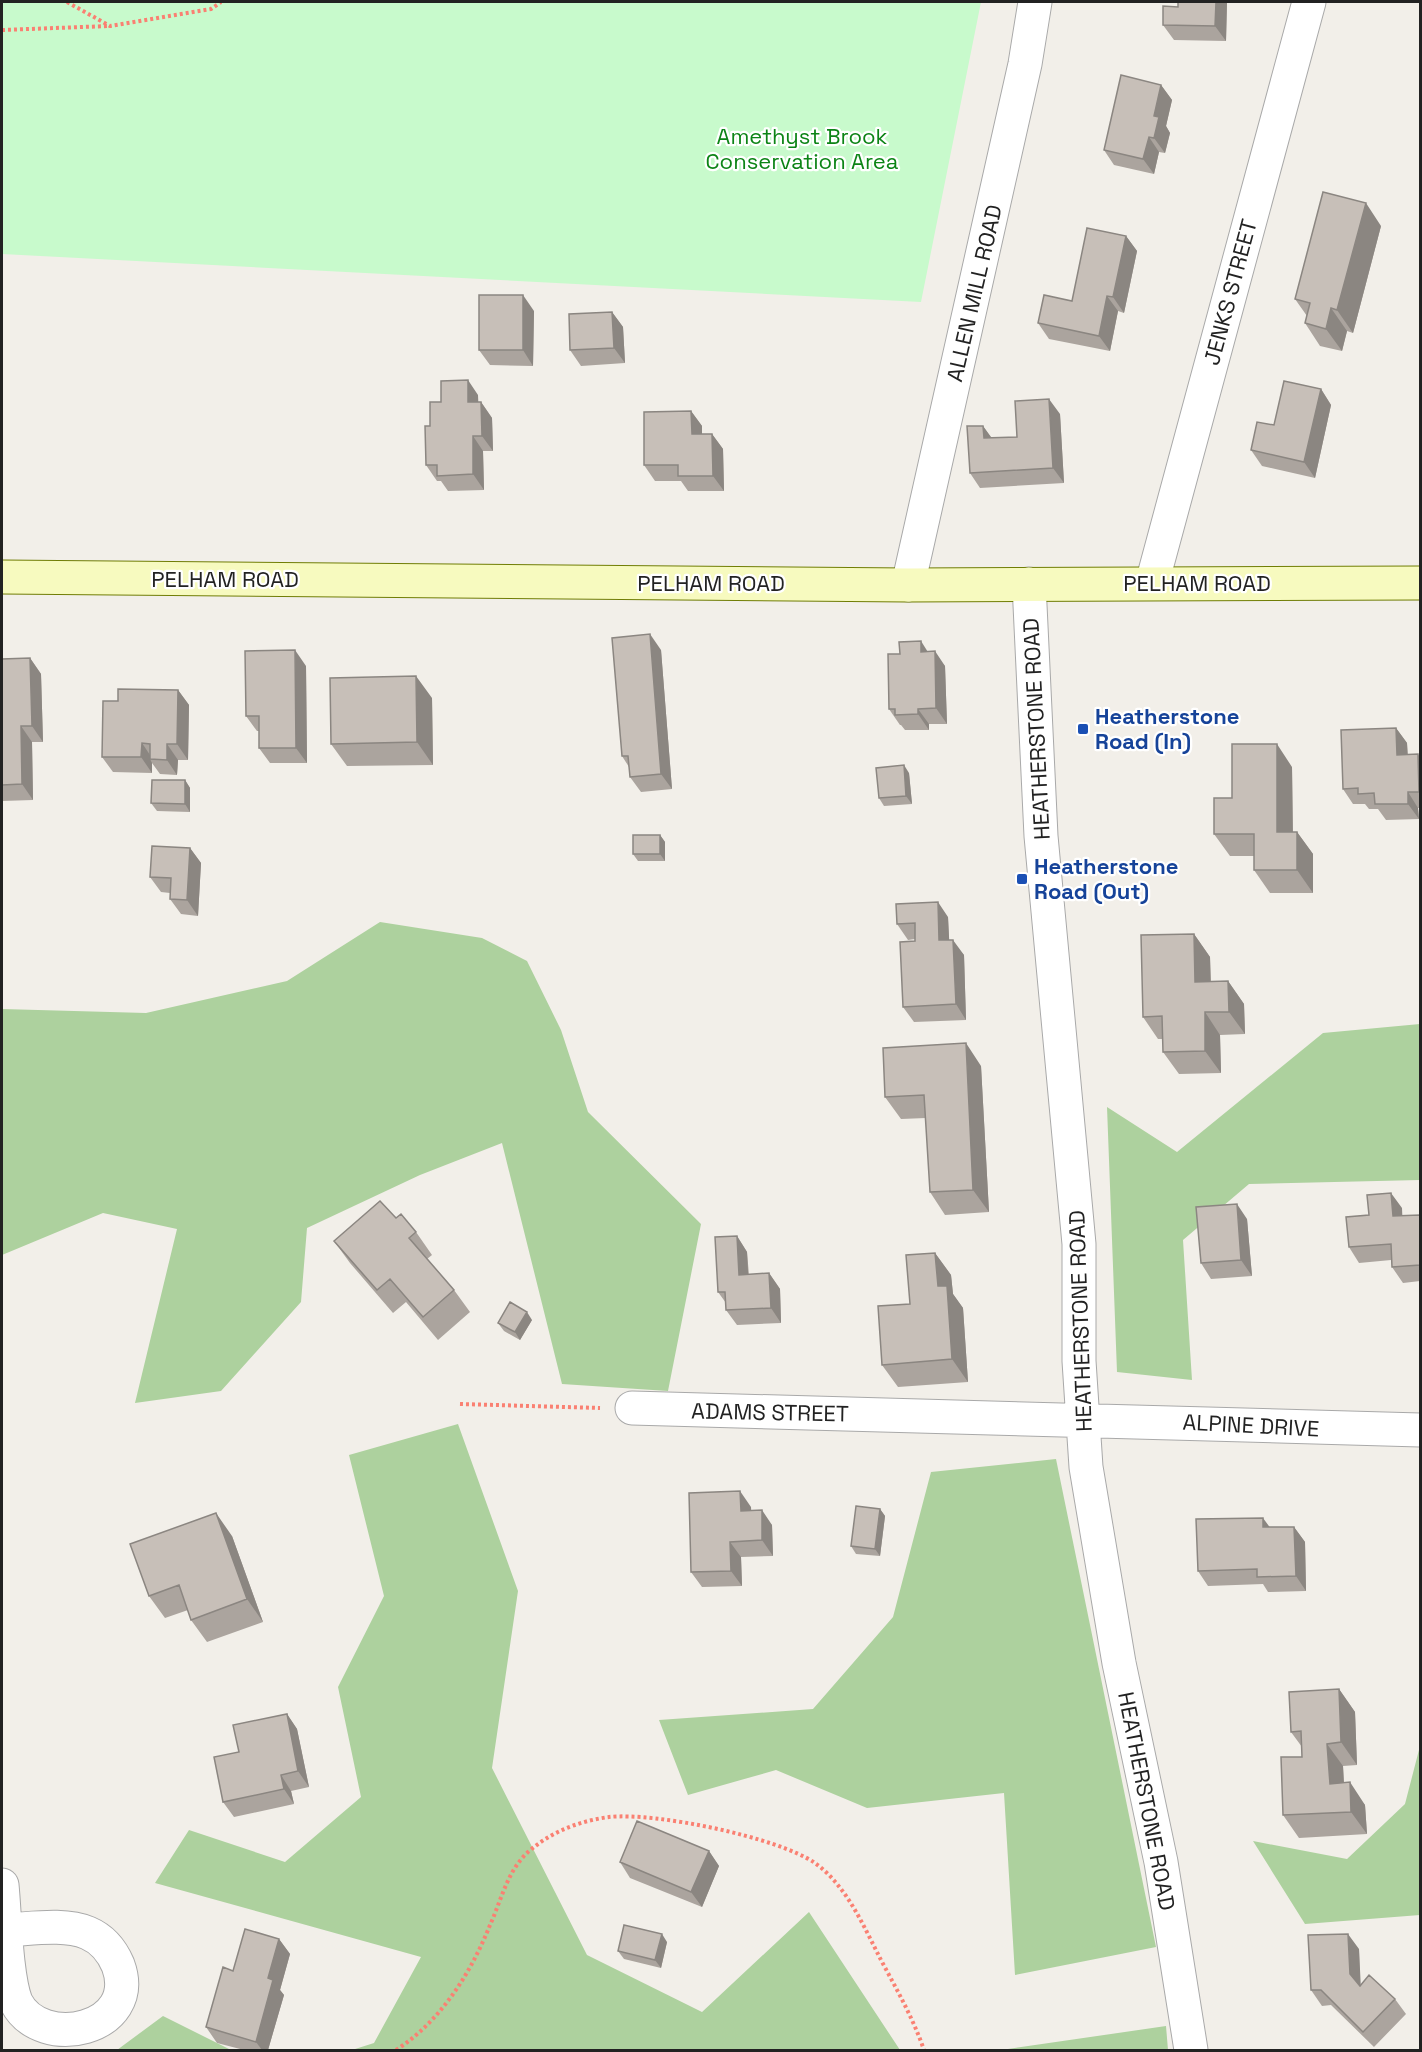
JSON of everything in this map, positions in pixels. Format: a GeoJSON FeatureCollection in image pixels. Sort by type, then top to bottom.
{"type":"FeatureCollection","features":[{"type":"Feature","properties":{"kind":"main road","name":"PELHAM ROAD"},"geometry":{"type":"LineString","coordinates":[[2,577],[908,585],[1420,583]]}},
{"type":"Feature","properties":{"kind":"street","name":"ALLEN MILL ROAD"},"geometry":{"type":"LineString","coordinates":[[908,585],[1025,64],[1035,2]]}},
{"type":"Feature","properties":{"kind":"street","name":"JENKS STREET"},"geometry":{"type":"LineString","coordinates":[[1152,583],[1309,2]]}},
{"type":"Feature","properties":{"kind":"street","name":"HEATHERSTONE ROAD"},"geometry":{"type":"LineString","coordinates":[[1029,584],[1041,847],[1079,1244],[1081,1419],[1101,1564],[1161,1862],[1191,2050]]}},
{"type":"Feature","properties":{"kind":"street","name":"ADAMS STREET"},"geometry":{"type":"LineString","coordinates":[[632,1408],[1081,1419]]}},
{"type":"Feature","properties":{"kind":"street","name":"ALPINE DRIVE"},"geometry":{"type":"LineString","coordinates":[[1081,1419],[1294,1428],[1420,1430]]}},
{"type":"Feature","properties":{"kind":"street"},"geometry":{"type":"LineString","coordinates":[[2,1885],[6,1930]]}},
{"type":"Feature","properties":{"kind":"path"},"geometry":{"type":"LineString","coordinates":[[67,2],[110,26]]}},
{"type":"Feature","properties":{"kind":"path"},"geometry":{"type":"LineString","coordinates":[[2,30],[110,26],[211,9],[221,2]]}},
{"type":"Feature","properties":{"kind":"path"},"geometry":{"type":"LineString","coordinates":[[460,1404],[632,1408]]}},
{"type":"Feature","properties":{"kind":"path"},"geometry":{"type":"LineString","coordinates":[[396,2050],[451,1999],[488,1932],[504,1887],[525,1855],[545,1839],[568,1827],[626,1816],[692,1825],[777,1843],[816,1864],[844,1894],[858,1916],[914,2020],[924,2050]]}},
{"type":"Feature","properties":{"kind":"green space","name":"Amethyst Brook Conservation Area"},"geometry":{"type":"Polygon","coordinates":[[[2,2],[981,2],[921,302],[2,254],[2,2]]]}},
{"type":"Feature","properties":{"kind":"green space"},"geometry":{"type":"Polygon","coordinates":[[[380,922],[482,938],[527,961],[561,1030],[588,1112],[701,1224],[668,1391],[562,1384],[502,1143],[420,1175],[307,1228],[301,1302],[221,1391],[135,1403],[177,1229],[103,1213],[2,1255],[2,1009],[146,1013],[287,981],[380,922]]]}},
{"type":"Feature","properties":{"kind":"green space"},"geometry":{"type":"Polygon","coordinates":[[[1420,1024],[1420,1180],[1249,1184],[1183,1240],[1192,1380],[1117,1372],[1107,1107],[1177,1152],[1323,1033],[1420,1024]]]}},
{"type":"Feature","properties":{"kind":"green space"},"geometry":{"type":"Polygon","coordinates":[[[458,1424],[518,1591],[492,1768],[587,1955],[702,2012],[809,1912],[900,2050],[352,2050],[374,2043],[421,1957],[155,1883],[189,1830],[285,1862],[361,1797],[338,1687],[384,1596],[349,1455],[458,1424]]]}},
{"type":"Feature","properties":{"kind":"green space"},"geometry":{"type":"Polygon","coordinates":[[[1056,1459],[1156,1947],[1015,1975],[1004,1793],[867,1808],[776,1770],[688,1795],[659,1720],[813,1709],[893,1617],[931,1472],[1056,1459]]]}},
{"type":"Feature","properties":{"kind":"green space"},"geometry":{"type":"Polygon","coordinates":[[[1420,1746],[1420,1915],[1305,1924],[1253,1841],[1347,1859],[1405,1804],[1420,1746]]]}},
{"type":"Feature","properties":{"kind":"green space"},"geometry":{"type":"Polygon","coordinates":[[[163,2016],[231,2050],[117,2050],[163,2016]]]}},
{"type":"Feature","properties":{"kind":"green space"},"geometry":{"type":"Polygon","coordinates":[[[1166,2026],[1168,2050],[1001,2050],[1166,2026]]]}},
{"type":"Feature","properties":{"kind":"building"},"geometry":{"type":"Polygon","coordinates":[[[1178,2],[1216,2],[1215,26],[1163,25],[1163,6],[1178,7],[1178,2]]]}},
{"type":"Feature","properties":{"kind":"building"},"geometry":{"type":"Polygon","coordinates":[[[1121,75],[1161,85],[1154,116],[1159,117],[1154,138],[1149,137],[1143,159],[1104,150],[1121,75]]]}},
{"type":"Feature","properties":{"kind":"building"},"geometry":{"type":"Polygon","coordinates":[[[1323,192],[1366,203],[1337,310],[1331,308],[1326,329],[1305,323],[1310,303],[1295,299],[1323,192]]]}},
{"type":"Feature","properties":{"kind":"building"},"geometry":{"type":"Polygon","coordinates":[[[1087,228],[1126,236],[1113,297],[1107,296],[1099,336],[1038,323],[1044,295],[1072,301],[1087,228]]]}},
{"type":"Feature","properties":{"kind":"building"},"geometry":{"type":"Polygon","coordinates":[[[479,295],[523,295],[523,350],[479,350],[479,295]]]}},
{"type":"Feature","properties":{"kind":"building"},"geometry":{"type":"Polygon","coordinates":[[[612,312],[614,348],[570,350],[569,314],[612,312]]]}},
{"type":"Feature","properties":{"kind":"building"},"geometry":{"type":"Polygon","coordinates":[[[468,380],[468,402],[481,402],[482,436],[473,436],[473,474],[437,476],[437,465],[426,465],[425,426],[430,426],[430,402],[441,402],[441,381],[468,380]]]}},
{"type":"Feature","properties":{"kind":"building"},"geometry":{"type":"Polygon","coordinates":[[[1284,381],[1321,389],[1304,462],[1251,450],[1257,422],[1274,425],[1284,381]]]}},
{"type":"Feature","properties":{"kind":"building"},"geometry":{"type":"Polygon","coordinates":[[[1049,399],[1053,468],[970,473],[967,426],[983,426],[984,438],[1017,437],[1015,401],[1049,399]]]}},
{"type":"Feature","properties":{"kind":"building"},"geometry":{"type":"Polygon","coordinates":[[[691,411],[692,434],[712,434],[713,476],[678,476],[678,465],[644,465],[644,412],[691,411]]]}},
{"type":"Feature","properties":{"kind":"building"},"geometry":{"type":"Polygon","coordinates":[[[650,634],[661,774],[630,777],[628,756],[622,756],[612,638],[650,634]]]}},
{"type":"Feature","properties":{"kind":"building"},"geometry":{"type":"Polygon","coordinates":[[[921,641],[921,652],[935,651],[936,708],[918,709],[918,714],[895,715],[895,709],[889,709],[888,654],[900,654],[899,642],[921,641]]]}},
{"type":"Feature","properties":{"kind":"building"},"geometry":{"type":"Polygon","coordinates":[[[295,650],[296,748],[259,748],[259,716],[246,716],[245,651],[295,650]]]}},
{"type":"Feature","properties":{"kind":"building"},"geometry":{"type":"Polygon","coordinates":[[[30,658],[32,726],[21,726],[22,784],[2,785],[2,659],[30,658]]]}},
{"type":"Feature","properties":{"kind":"building"},"geometry":{"type":"Polygon","coordinates":[[[416,676],[417,742],[331,744],[330,678],[416,676]]]}},
{"type":"Feature","properties":{"kind":"building"},"geometry":{"type":"Polygon","coordinates":[[[118,689],[178,690],[177,744],[167,744],[167,760],[150,759],[150,744],[142,743],[141,757],[102,757],[103,701],[118,701],[118,689]]]}},
{"type":"Feature","properties":{"kind":"building"},"geometry":{"type":"Polygon","coordinates":[[[1396,728],[1397,755],[1418,754],[1419,792],[1408,792],[1408,804],[1375,804],[1374,793],[1358,794],[1358,788],[1343,789],[1341,730],[1396,728]]]}},
{"type":"Feature","properties":{"kind":"building"},"geometry":{"type":"Polygon","coordinates":[[[1232,744],[1277,744],[1277,832],[1297,832],[1297,870],[1254,870],[1254,834],[1214,834],[1214,798],[1232,798],[1232,744]]]}},
{"type":"Feature","properties":{"kind":"building"},"geometry":{"type":"Polygon","coordinates":[[[904,765],[906,796],[879,798],[876,768],[904,765]]]}},
{"type":"Feature","properties":{"kind":"building"},"geometry":{"type":"Polygon","coordinates":[[[152,780],[185,780],[185,804],[151,803],[152,780]]]}},
{"type":"Feature","properties":{"kind":"building"},"geometry":{"type":"Polygon","coordinates":[[[633,835],[660,835],[660,854],[633,854],[633,835]]]}},
{"type":"Feature","properties":{"kind":"building"},"geometry":{"type":"Polygon","coordinates":[[[152,846],[190,848],[187,900],[170,899],[171,878],[150,877],[152,846]]]}},
{"type":"Feature","properties":{"kind":"building"},"geometry":{"type":"Polygon","coordinates":[[[938,902],[939,940],[953,940],[956,1004],[903,1007],[900,942],[915,941],[915,923],[897,924],[896,904],[938,902]]]}},
{"type":"Feature","properties":{"kind":"building"},"geometry":{"type":"Polygon","coordinates":[[[1194,934],[1195,982],[1228,981],[1229,1012],[1205,1012],[1205,1051],[1163,1052],[1162,1016],[1143,1017],[1141,935],[1194,934]]]}},
{"type":"Feature","properties":{"kind":"building"},"geometry":{"type":"Polygon","coordinates":[[[966,1043],[973,1190],[930,1192],[924,1095],[885,1097],[883,1048],[966,1043]]]}},
{"type":"Feature","properties":{"kind":"building"},"geometry":{"type":"Polygon","coordinates":[[[1391,1193],[1393,1216],[1420,1215],[1420,1265],[1392,1267],[1391,1244],[1349,1247],[1346,1217],[1369,1215],[1367,1195],[1391,1193]]]}},
{"type":"Feature","properties":{"kind":"building"},"geometry":{"type":"Polygon","coordinates":[[[380,1201],[396,1218],[401,1214],[416,1232],[409,1238],[454,1290],[423,1317],[390,1279],[377,1290],[334,1241],[380,1201]]]}},
{"type":"Feature","properties":{"kind":"building"},"geometry":{"type":"Polygon","coordinates":[[[1237,1204],[1241,1260],[1201,1263],[1196,1207],[1237,1204]]]}},
{"type":"Feature","properties":{"kind":"building"},"geometry":{"type":"Polygon","coordinates":[[[737,1236],[739,1275],[769,1273],[771,1308],[726,1310],[725,1292],[718,1292],[715,1237],[737,1236]]]}},
{"type":"Feature","properties":{"kind":"building"},"geometry":{"type":"Polygon","coordinates":[[[935,1253],[938,1286],[947,1286],[952,1359],[882,1365],[878,1306],[910,1304],[906,1255],[935,1253]]]}},
{"type":"Feature","properties":{"kind":"building"},"geometry":{"type":"Polygon","coordinates":[[[510,1302],[527,1312],[515,1332],[498,1323],[510,1302]]]}},
{"type":"Feature","properties":{"kind":"building"},"geometry":{"type":"Polygon","coordinates":[[[740,1491],[741,1511],[762,1510],[762,1540],[730,1542],[731,1571],[691,1572],[689,1493],[740,1491]]]}},
{"type":"Feature","properties":{"kind":"building"},"geometry":{"type":"Polygon","coordinates":[[[856,1506],[880,1509],[875,1549],[851,1546],[856,1506]]]}},
{"type":"Feature","properties":{"kind":"building"},"geometry":{"type":"Polygon","coordinates":[[[216,1513],[247,1599],[191,1620],[179,1585],[149,1596],[130,1544],[216,1513]]]}},
{"type":"Feature","properties":{"kind":"building"},"geometry":{"type":"Polygon","coordinates":[[[1263,1518],[1263,1527],[1294,1527],[1296,1576],[1257,1577],[1257,1569],[1198,1571],[1196,1519],[1263,1518]]]}},
{"type":"Feature","properties":{"kind":"building"},"geometry":{"type":"Polygon","coordinates":[[[1339,1689],[1341,1742],[1327,1744],[1330,1784],[1350,1782],[1351,1812],[1283,1815],[1281,1757],[1302,1757],[1301,1731],[1291,1732],[1289,1692],[1339,1689]]]}},
{"type":"Feature","properties":{"kind":"building"},"geometry":{"type":"Polygon","coordinates":[[[287,1714],[298,1771],[281,1775],[284,1789],[223,1802],[214,1757],[239,1752],[233,1725],[287,1714]]]}},
{"type":"Feature","properties":{"kind":"building"},"geometry":{"type":"Polygon","coordinates":[[[637,1821],[709,1851],[691,1892],[620,1862],[637,1821]]]}},
{"type":"Feature","properties":{"kind":"building"},"geometry":{"type":"Polygon","coordinates":[[[624,1925],[662,1934],[655,1960],[618,1951],[624,1925]]]}},
{"type":"Feature","properties":{"kind":"building"},"geometry":{"type":"Polygon","coordinates":[[[245,1929],[279,1939],[268,1978],[273,1980],[256,2042],[206,2027],[223,1967],[233,1971],[245,1929]]]}},
{"type":"Feature","properties":{"kind":"building"},"geometry":{"type":"Polygon","coordinates":[[[1348,1934],[1350,1974],[1360,1986],[1369,1975],[1395,1999],[1363,2032],[1321,1990],[1311,1990],[1308,1935],[1348,1934]]]}},
{"type":"Feature","properties":{"kind":"place","name":"Heatherstone Road (In)"},"geometry":{"type":"Point","coordinates":[1083,729]}},
{"type":"Feature","properties":{"kind":"place","name":"Heatherstone Road (Out)"},"geometry":{"type":"Point","coordinates":[1022,879]}}]}
